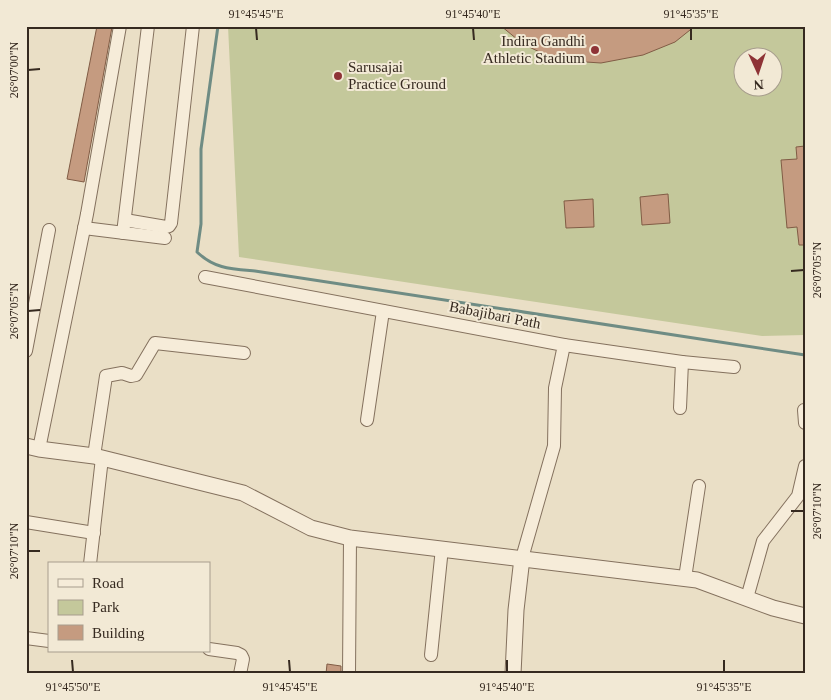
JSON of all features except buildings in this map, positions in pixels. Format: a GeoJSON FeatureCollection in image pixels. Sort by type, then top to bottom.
{"type":"FeatureCollection","features":[{"type":"Feature","properties":{"kind":"street"},"geometry":{"type":"LineString","coordinates":[[120,26],[84,228],[33,447],[98,457],[243,493],[311,528],[350,538],[697,580],[773,608],[805,616]]}},
{"type":"Feature","properties":{"kind":"street"},"geometry":{"type":"LineString","coordinates":[[124,227],[148,26]]}},
{"type":"Feature","properties":{"kind":"street"},"geometry":{"type":"LineString","coordinates":[[84,228],[166,228],[169,226],[194,26]]}},
{"type":"Feature","properties":{"kind":"street"},"geometry":{"type":"LineString","coordinates":[[124,227],[165,238]]}},
{"type":"Feature","properties":{"kind":"street"},"geometry":{"type":"LineString","coordinates":[[26,351],[49,230]]}},
{"type":"Feature","properties":{"kind":"street","name":"Babajibari Path"},"geometry":{"type":"LineString","coordinates":[[205,277],[564,345],[682,362],[734,367]]}},
{"type":"Feature","properties":{"kind":"street"},"geometry":{"type":"LineString","coordinates":[[367,420],[383,311]]}},
{"type":"Feature","properties":{"kind":"street"},"geometry":{"type":"LineString","coordinates":[[90,562],[106,376],[136,375],[155,343],[244,353]]}},
{"type":"Feature","properties":{"kind":"street"},"geometry":{"type":"LineString","coordinates":[[513,674],[516,610],[522,558],[554,446],[555,388],[564,345]]}},
{"type":"Feature","properties":{"kind":"street"},"geometry":{"type":"LineString","coordinates":[[680,408],[682,362]]}},
{"type":"Feature","properties":{"kind":"street"},"geometry":{"type":"LineString","coordinates":[[747,598],[763,541],[802,496],[805,466]]}},
{"type":"Feature","properties":{"kind":"street"},"geometry":{"type":"LineString","coordinates":[[685,578],[699,486]]}},
{"type":"Feature","properties":{"kind":"street"},"geometry":{"type":"LineString","coordinates":[[26,522],[94,533]]}},
{"type":"Feature","properties":{"kind":"street"},"geometry":{"type":"LineString","coordinates":[[349,674],[350,538]]}},
{"type":"Feature","properties":{"kind":"street"},"geometry":{"type":"LineString","coordinates":[[432,655],[442,548]]}},
{"type":"Feature","properties":{"kind":"street"},"geometry":{"type":"LineString","coordinates":[[26,638],[48,641]]}},
{"type":"Feature","properties":{"kind":"street"},"geometry":{"type":"LineString","coordinates":[[210,649],[241,655],[240,674]]}},
{"type":"Feature","properties":{"kind":"green space"},"geometry":{"type":"Polygon","coordinates":[[[228,26],[805,26],[805,335],[762,336],[239,257],[228,26]]]}},
{"type":"Feature","properties":{"kind":"waterway"},"geometry":{"type":"LineString","coordinates":[[218,26],[201,149],[201,224],[197,252],[210,262],[231,269],[255,271],[805,355]]}},
{"type":"Feature","properties":{"kind":"place","name":"Indira Gandhi Athletic Stadium"},"geometry":{"type":"Point","coordinates":[595,50]}},
{"type":"Feature","properties":{"kind":"place","name":"Sarusajai Practice Ground"},"geometry":{"type":"Point","coordinates":[338,76]}}]}
